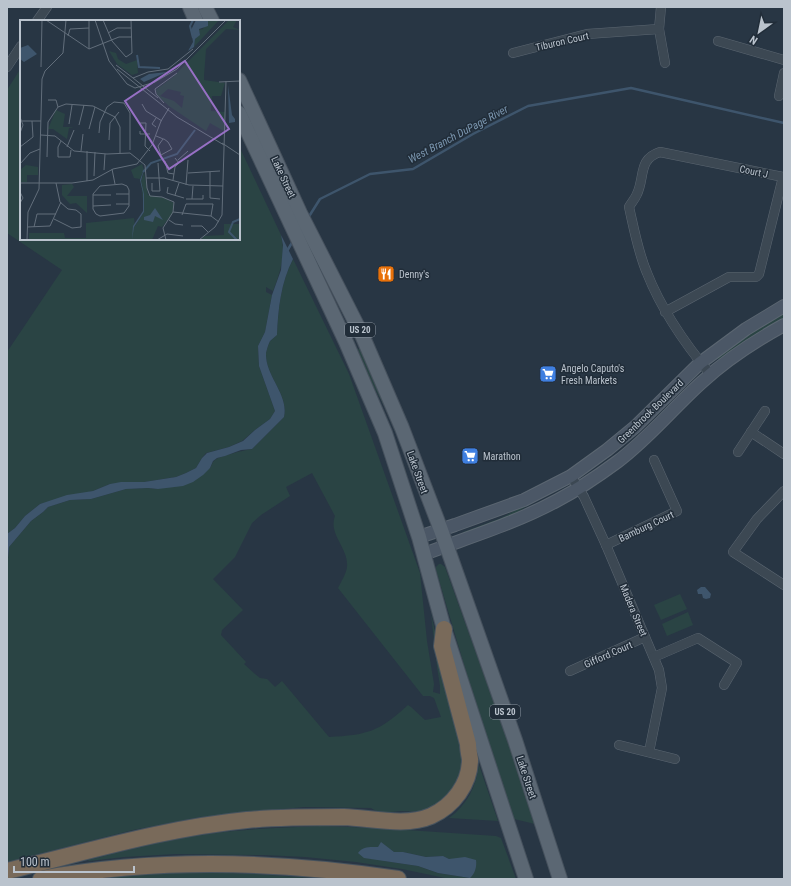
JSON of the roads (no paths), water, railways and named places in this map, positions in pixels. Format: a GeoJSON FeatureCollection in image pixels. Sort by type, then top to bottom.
{"type":"FeatureCollection","features":[{"type":"Feature","properties":{"kind":"highway"},"geometry":{"type":"LineString","coordinates":[[7,870],[159,833],[196,827],[247,820],[289,818],[345,817],[408,821],[430,816],[444,809],[462,788],[468,773],[470,760],[468,744],[442,646],[444,629]]}},
{"type":"Feature","properties":{"kind":"highway"},"geometry":{"type":"LineString","coordinates":[[41,879],[78,872],[125,867],[190,863],[323,869],[398,879]]}},
{"type":"Feature","properties":{"kind":"main road"},"geometry":{"type":"LineString","coordinates":[[190,7],[196,20]]}},
{"type":"Feature","properties":{"kind":"main road"},"geometry":{"type":"LineString","coordinates":[[205,7],[212,20]]}},
{"type":"Feature","properties":{"kind":"main road","name":"Lake Street"},"geometry":{"type":"LineString","coordinates":[[240,82],[300,213],[362,335],[402,428],[441,530],[515,740],[560,879]]}},
{"type":"Feature","properties":{"kind":"main road","name":"Lake Street"},"geometry":{"type":"LineString","coordinates":[[240,115],[346,342],[385,433],[419,537],[444,629],[526,879]]}},
{"type":"Feature","properties":{"kind":"main road","name":"Greenbrook Boulevard"},"geometry":{"type":"LineString","coordinates":[[419,537],[524,500],[571,476],[624,437],[700,362],[746,329],[784,306]]}},
{"type":"Feature","properties":{"kind":"main road","name":"Greenbrook Boulevard"},"geometry":{"type":"LineString","coordinates":[[424,554],[527,515],[559,500],[579,488],[618,462],[640,444],[711,375],[739,353],[784,325]]}},
{"type":"Feature","properties":{"kind":"street"},"geometry":{"type":"LineString","coordinates":[[38,20],[47,7]]}},
{"type":"Feature","properties":{"kind":"street"},"geometry":{"type":"LineString","coordinates":[[661,7],[659,29],[665,63]]}},
{"type":"Feature","properties":{"kind":"street","name":"Tiburon Court"},"geometry":{"type":"LineString","coordinates":[[513,53],[587,34],[659,29]]}},
{"type":"Feature","properties":{"kind":"street"},"geometry":{"type":"LineString","coordinates":[[718,41],[784,60]]}},
{"type":"Feature","properties":{"kind":"street"},"geometry":{"type":"LineString","coordinates":[[7,67],[20,48]]}},
{"type":"Feature","properties":{"kind":"street"},"geometry":{"type":"LineString","coordinates":[[780,96],[784,73]]}},
{"type":"Feature","properties":{"kind":"street","name":"Court J"},"geometry":{"type":"LineString","coordinates":[[660,152],[783,177],[759,274],[756,277],[729,277],[665,312],[646,273],[629,208],[637,194],[644,164],[652,155],[660,152]]}},
{"type":"Feature","properties":{"kind":"street"},"geometry":{"type":"LineString","coordinates":[[665,312],[675,329],[711,375]]}},
{"type":"Feature","properties":{"kind":"street"},"geometry":{"type":"LineString","coordinates":[[738,452],[765,411]]}},
{"type":"Feature","properties":{"kind":"street"},"geometry":{"type":"LineString","coordinates":[[751,432],[784,454]]}},
{"type":"Feature","properties":{"kind":"street","name":"Bamburg Court"},"geometry":{"type":"LineString","coordinates":[[606,545],[677,511],[654,460]]}},
{"type":"Feature","properties":{"kind":"street","name":"Madera Street"},"geometry":{"type":"LineString","coordinates":[[571,476],[579,488],[606,545],[659,670],[662,688],[649,752]]}},
{"type":"Feature","properties":{"kind":"street"},"geometry":{"type":"LineString","coordinates":[[784,491],[757,519],[733,552],[784,586]]}},
{"type":"Feature","properties":{"kind":"street","name":"Gifford Court"},"geometry":{"type":"LineString","coordinates":[[570,671],[645,637]]}},
{"type":"Feature","properties":{"kind":"street"},"geometry":{"type":"LineString","coordinates":[[654,657],[698,638],[737,663],[724,685]]}},
{"type":"Feature","properties":{"kind":"street"},"geometry":{"type":"LineString","coordinates":[[619,745],[675,758]]}},
{"type":"Feature","properties":{"kind":"water"},"geometry":{"type":"Polygon","coordinates":[[[281,235],[293,259],[283,286],[278,315],[277,335],[270,341],[266,353],[269,369],[283,401],[285,409],[284,417],[252,449],[241,450],[217,458],[203,475],[193,482],[183,486],[158,489],[126,489],[91,499],[70,500],[48,507],[31,521],[9,547],[7,568],[7,534],[15,528],[25,516],[40,504],[67,495],[93,491],[110,484],[121,482],[144,482],[176,477],[196,468],[207,453],[229,447],[243,441],[270,419],[275,411],[259,366],[258,346],[265,332],[272,295],[281,270],[283,245],[281,235]]]}},
{"type":"Feature","properties":{"kind":"water"},"geometry":{"type":"Polygon","coordinates":[[[701,587],[705,587],[711,594],[710,598],[703,598],[702,594],[698,594],[697,590],[701,587]]]}},
{"type":"Feature","properties":{"kind":"water"},"geometry":{"type":"Polygon","coordinates":[[[381,842],[394,852],[403,852],[426,857],[443,856],[449,859],[465,857],[476,860],[475,870],[470,878],[438,873],[418,866],[364,858],[358,853],[364,848],[378,847],[381,842]]]}},
{"type":"Feature","properties":{"kind":"waterway","name":"West Branch DuPage River"},"geometry":{"type":"LineString","coordinates":[[308,218],[320,199],[370,174],[413,169],[473,134],[528,106],[631,88],[784,123]]}},
{"type":"Feature","properties":{"kind":"waterway","name":"West Branch DuPage River"},"geometry":{"type":"LineString","coordinates":[[287,251],[293,241]]}},
{"type":"Feature","properties":{"kind":"place","name":"Denny's"},"geometry":{"type":"Point","coordinates":[386,274]}},
{"type":"Feature","properties":{"kind":"place","name":"Angelo Caputo's Fresh Markets"},"geometry":{"type":"Point","coordinates":[548,374]}},
{"type":"Feature","properties":{"kind":"place","name":"Marathon"},"geometry":{"type":"Point","coordinates":[470,456]}}]}
